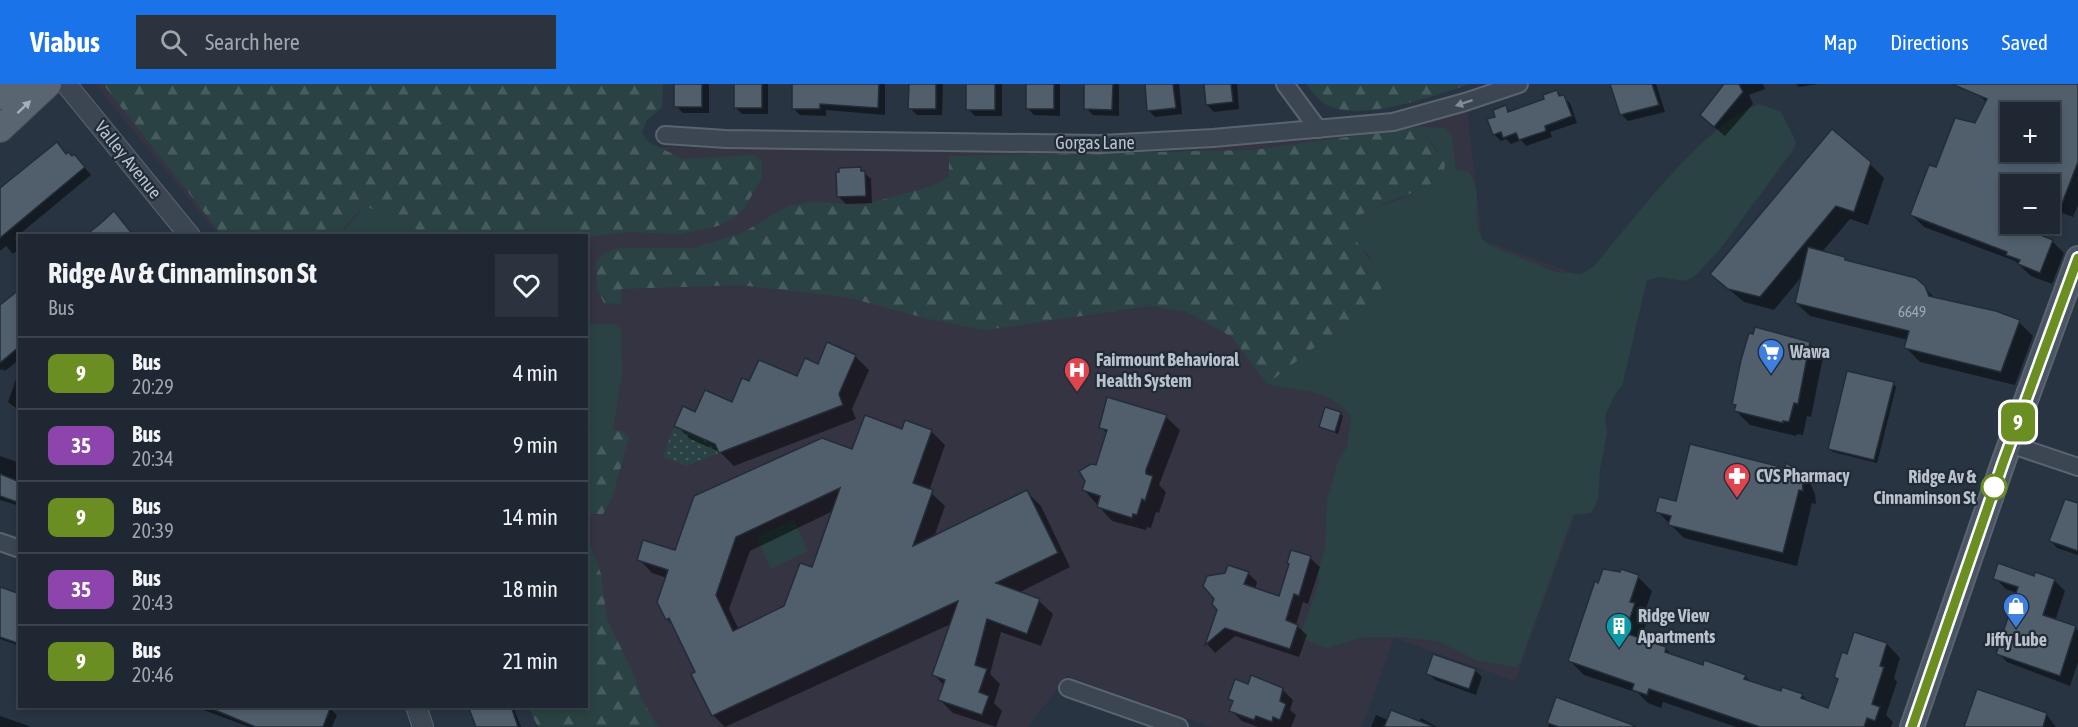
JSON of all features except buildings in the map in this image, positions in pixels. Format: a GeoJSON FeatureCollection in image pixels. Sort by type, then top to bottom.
{"type":"FeatureCollection","features":[{"type":"Feature","properties":{"kind":"main road"},"geometry":{"type":"LineString","coordinates":[[0,96],[15,84]]}},
{"type":"Feature","properties":{"kind":"main road"},"geometry":{"type":"LineString","coordinates":[[0,129],[48,84]]}},
{"type":"Feature","properties":{"kind":"main road"},"geometry":{"type":"LineString","coordinates":[[1912,727],[2010,444],[2078,258]]}},
{"type":"Feature","properties":{"kind":"street","name":"Valley Avenue"},"geometry":{"type":"LineString","coordinates":[[66,84],[187,234]]}},
{"type":"Feature","properties":{"kind":"street"},"geometry":{"type":"LineString","coordinates":[[1285,84],[1318,129]]}},
{"type":"Feature","properties":{"kind":"street","name":"Gorgas Lane"},"geometry":{"type":"LineString","coordinates":[[665,135],[726,140],[1148,143],[1393,122],[1519,84]]}},
{"type":"Feature","properties":{"kind":"street"},"geometry":{"type":"LineString","coordinates":[[2010,444],[2078,468]]}},
{"type":"Feature","properties":{"kind":"street"},"geometry":{"type":"LineString","coordinates":[[0,542],[18,548]]}},
{"type":"Feature","properties":{"kind":"street"},"geometry":{"type":"LineString","coordinates":[[1068,688],[1179,727]]}},
{"type":"Feature","properties":{"kind":"street"},"geometry":{"type":"LineString","coordinates":[[417,708],[423,727]]}},
{"type":"Feature","properties":{"kind":"shaded area","name":"Fairmount Behavioral Health System"},"geometry":{"type":"Polygon","coordinates":[[[95,84],[443,84],[658,155],[659,147],[1158,153],[1362,135],[1467,110],[1482,240],[1598,282],[1536,504],[1574,517],[1515,681],[1394,638],[1362,727],[1211,727],[1067,676],[1028,727],[631,727],[588,588],[588,234],[217,234],[95,84]]]}},
{"type":"Feature","properties":{"kind":"green space"},"geometry":{"type":"Polygon","coordinates":[[[103,84],[663,84],[662,107],[646,121],[642,133],[648,142],[683,159],[754,155],[762,161],[762,177],[744,209],[732,219],[718,226],[681,234],[628,232],[588,237],[588,234],[574,234],[552,219],[541,218],[529,226],[523,234],[427,234],[365,206],[340,234],[221,234],[103,84]]]}},
{"type":"Feature","properties":{"kind":"green space"},"geometry":{"type":"Polygon","coordinates":[[[1307,84],[1470,84],[1417,101],[1374,110],[1354,111],[1336,109],[1322,102],[1307,84]]]}},
{"type":"Feature","properties":{"kind":"green space"},"geometry":{"type":"Polygon","coordinates":[[[1760,104],[1781,112],[1796,141],[1794,149],[1720,249],[1694,277],[1684,281],[1660,277],[1647,280],[1622,386],[1615,394],[1605,416],[1607,433],[1600,470],[1598,500],[1591,513],[1573,515],[1520,663],[1514,667],[1476,660],[1440,642],[1404,637],[1364,637],[1326,648],[1303,639],[1302,631],[1319,582],[1318,571],[1325,548],[1327,500],[1338,461],[1347,447],[1351,416],[1342,406],[1323,395],[1267,384],[1328,337],[1376,308],[1372,261],[1356,242],[1354,230],[1360,216],[1367,211],[1412,194],[1444,173],[1438,151],[1419,127],[1445,128],[1452,136],[1456,170],[1469,171],[1475,184],[1477,225],[1487,244],[1555,272],[1581,274],[1594,266],[1671,174],[1694,151],[1739,114],[1760,104]]]}},
{"type":"Feature","properties":{"kind":"green space"},"geometry":{"type":"Polygon","coordinates":[[[1419,127],[1445,163],[1444,173],[1428,186],[1367,211],[1356,221],[1354,228],[1357,243],[1378,270],[1382,280],[1376,308],[1328,337],[1267,384],[1232,337],[1187,312],[1150,306],[985,330],[929,319],[846,297],[739,285],[621,289],[621,304],[604,303],[597,288],[596,262],[606,252],[619,248],[693,248],[742,233],[788,206],[814,202],[863,205],[935,185],[949,176],[949,156],[1254,150],[1419,127]]]}},
{"type":"Feature","properties":{"kind":"green space"},"geometry":{"type":"Polygon","coordinates":[[[365,206],[427,234],[341,234],[365,206]]]}},
{"type":"Feature","properties":{"kind":"green space"},"geometry":{"type":"Polygon","coordinates":[[[541,218],[552,219],[574,234],[523,234],[529,226],[541,218]]]}},
{"type":"Feature","properties":{"kind":"green space"},"geometry":{"type":"Polygon","coordinates":[[[588,324],[615,324],[621,329],[622,372],[613,431],[588,428],[588,324]]]}},
{"type":"Feature","properties":{"kind":"green space"},"geometry":{"type":"Polygon","coordinates":[[[674,426],[715,444],[719,453],[687,466],[663,457],[674,426]]]}},
{"type":"Feature","properties":{"kind":"green space"},"geometry":{"type":"Polygon","coordinates":[[[588,428],[623,431],[629,438],[612,498],[603,514],[588,514],[588,428]]]}},
{"type":"Feature","properties":{"kind":"green space"},"geometry":{"type":"Polygon","coordinates":[[[794,520],[808,551],[771,569],[756,537],[794,520]]]}},
{"type":"Feature","properties":{"kind":"green space"},"geometry":{"type":"Polygon","coordinates":[[[588,540],[601,574],[607,619],[635,677],[642,700],[658,727],[538,727],[528,708],[588,708],[588,540]]]}},
{"type":"Feature","properties":{"kind":"bus line","name":"9"},"geometry":{"type":"LineString","coordinates":[[1912,727],[2003,463],[2078,258]]}},
{"type":"Feature","properties":{"kind":"place","name":"Wawa"},"geometry":{"type":"Point","coordinates":[1771,375]}},
{"type":"Feature","properties":{"kind":"place","name":"Fairmount Behavioral Health System"},"geometry":{"type":"Point","coordinates":[1077,393]}},
{"type":"Feature","properties":{"kind":"place","name":"Ridge Av & Cinnaminson St"},"geometry":{"type":"Point","coordinates":[1994,487]}},
{"type":"Feature","properties":{"kind":"place","name":"CVS Pharmacy"},"geometry":{"type":"Point","coordinates":[1737,499]}},
{"type":"Feature","properties":{"kind":"place","name":"Jiffy Lube"},"geometry":{"type":"Point","coordinates":[2016,629]}},
{"type":"Feature","properties":{"kind":"place","name":"Ridge View Apartments"},"geometry":{"type":"Point","coordinates":[1619,649]}}]}
